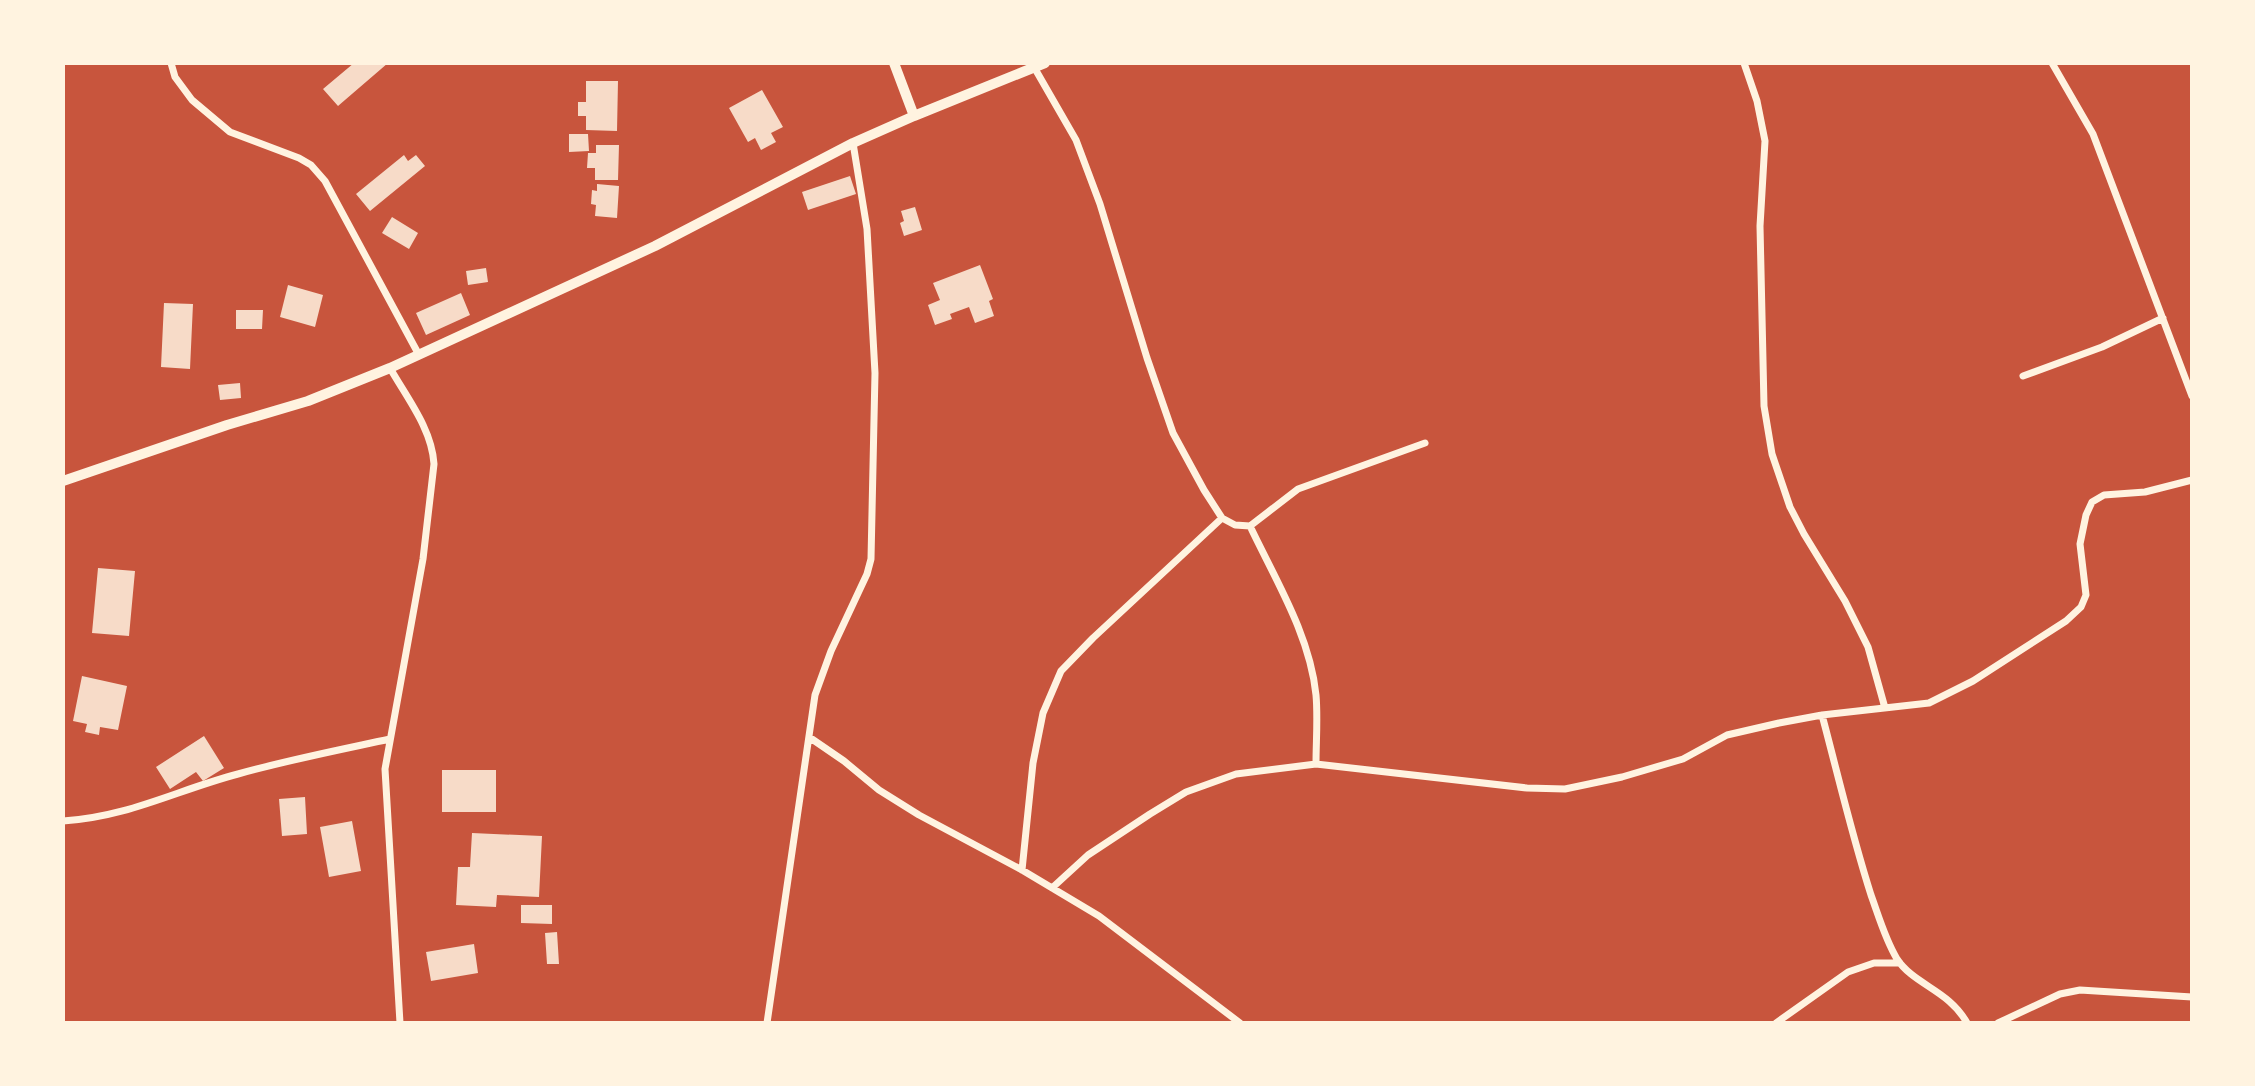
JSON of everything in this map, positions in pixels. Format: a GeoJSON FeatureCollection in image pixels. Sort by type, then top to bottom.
{"type":"FeatureCollection","features":[{"type":"Feature","properties":{"kind":"street"},"geometry":{"type":"LineString","coordinates":[[171,63],[175,77],[192,100],[230,132],[299,158],[311,165],[325,181],[419,355]]}},
{"type":"Feature","properties":{"kind":"street"},"geometry":{"type":"LineString","coordinates":[[894,63],[914,116]]}},
{"type":"Feature","properties":{"kind":"street"},"geometry":{"type":"LineString","coordinates":[[1744,63],[1765,141],[1760,226],[1763,392],[1772,454],[1790,507],[1846,601],[1868,647],[1885,708]]}},
{"type":"Feature","properties":{"kind":"street"},"geometry":{"type":"LineString","coordinates":[[2052,63],[2093,134],[2192,396]]}},
{"type":"Feature","properties":{"kind":"street"},"geometry":{"type":"LineString","coordinates":[[63,481],[227,425],[308,401],[390,368],[655,246],[853,143],[1040,65],[1076,140],[1100,204],[1143,346],[1173,433],[1222,518],[1235,525],[1250,526],[1298,489],[1424,443]]}},
{"type":"Feature","properties":{"kind":"street"},"geometry":{"type":"LineString","coordinates":[[767,1023],[815,695],[831,650],[867,574],[871,559],[875,373],[867,229],[853,143]]}},
{"type":"Feature","properties":{"kind":"street"},"geometry":{"type":"LineString","coordinates":[[2023,376],[2102,346],[2162,318]]}},
{"type":"Feature","properties":{"kind":"street"},"geometry":{"type":"LineString","coordinates":[[390,368],[426,432],[433,449],[434,464],[423,559],[385,769],[400,1023]]}},
{"type":"Feature","properties":{"kind":"street"},"geometry":{"type":"LineString","coordinates":[[1052,888],[1108,841],[1186,792],[1236,774],[1316,764],[1527,788],[1565,789],[1622,777],[1683,759],[1727,735],[1822,715],[1929,703],[1953,692],[2055,629],[2081,607],[2086,595],[2080,544],[2086,515],[2092,502],[2104,495],[2145,492],[2192,480]]}},
{"type":"Feature","properties":{"kind":"street"},"geometry":{"type":"LineString","coordinates":[[1022,870],[1033,763],[1043,713],[1061,671],[1222,518]]}},
{"type":"Feature","properties":{"kind":"street"},"geometry":{"type":"LineString","coordinates":[[1250,526],[1307,650],[1316,695],[1316,764]]}},
{"type":"Feature","properties":{"kind":"street"},"geometry":{"type":"LineString","coordinates":[[1822,715],[1861,865],[1887,943],[1900,963],[1941,993],[1961,1011],[1967,1023]]}},
{"type":"Feature","properties":{"kind":"street"},"geometry":{"type":"LineString","coordinates":[[809,737],[879,790],[919,815],[1022,870],[1099,916],[1240,1023]]}},
{"type":"Feature","properties":{"kind":"street"},"geometry":{"type":"LineString","coordinates":[[63,821],[89,819],[139,808],[236,774],[390,739]]}},
{"type":"Feature","properties":{"kind":"street"},"geometry":{"type":"LineString","coordinates":[[1776,1023],[1848,972],[1874,963],[1900,963]]}},
{"type":"Feature","properties":{"kind":"street"},"geometry":{"type":"LineString","coordinates":[[1998,1023],[2060,994],[2080,990],[2192,997]]}},
{"type":"Feature","properties":{"kind":"building"},"geometry":{"type":"Polygon","coordinates":[[[354,63],[388,63],[338,106],[323,89],[354,63]]]}},
{"type":"Feature","properties":{"kind":"building"},"geometry":{"type":"Polygon","coordinates":[[[586,81],[618,81],[617,131],[586,130],[586,116],[578,116],[578,102],[586,102],[586,81]]]}},
{"type":"Feature","properties":{"kind":"building"},"geometry":{"type":"Polygon","coordinates":[[[762,90],[783,127],[771,133],[776,142],[761,150],[755,138],[748,142],[729,108],[762,90]]]}},
{"type":"Feature","properties":{"kind":"building"},"geometry":{"type":"Polygon","coordinates":[[[569,134],[588,134],[589,151],[569,152],[569,134]]]}},
{"type":"Feature","properties":{"kind":"building"},"geometry":{"type":"Polygon","coordinates":[[[596,145],[619,145],[618,180],[595,180],[595,168],[587,168],[588,153],[596,153],[596,145]]]}},
{"type":"Feature","properties":{"kind":"building"},"geometry":{"type":"Polygon","coordinates":[[[404,155],[408,161],[416,155],[425,166],[370,211],[356,194],[404,155]]]}},
{"type":"Feature","properties":{"kind":"building"},"geometry":{"type":"Polygon","coordinates":[[[850,176],[856,194],[808,210],[802,192],[850,176]]]}},
{"type":"Feature","properties":{"kind":"building"},"geometry":{"type":"Polygon","coordinates":[[[597,184],[619,186],[617,218],[595,216],[596,205],[591,204],[592,190],[597,191],[597,184]]]}},
{"type":"Feature","properties":{"kind":"building"},"geometry":{"type":"Polygon","coordinates":[[[915,207],[922,230],[904,236],[900,223],[904,221],[901,211],[915,207]]]}},
{"type":"Feature","properties":{"kind":"building"},"geometry":{"type":"Polygon","coordinates":[[[392,217],[418,233],[409,249],[382,233],[392,217]]]}},
{"type":"Feature","properties":{"kind":"building"},"geometry":{"type":"Polygon","coordinates":[[[980,265],[993,299],[989,301],[994,316],[975,323],[969,307],[950,314],[952,319],[935,325],[928,305],[940,300],[933,283],[980,265]]]}},
{"type":"Feature","properties":{"kind":"building"},"geometry":{"type":"Polygon","coordinates":[[[486,268],[488,282],[468,285],[466,271],[486,268]]]}},
{"type":"Feature","properties":{"kind":"building"},"geometry":{"type":"Polygon","coordinates":[[[288,285],[323,295],[315,327],[280,317],[288,285]]]}},
{"type":"Feature","properties":{"kind":"building"},"geometry":{"type":"Polygon","coordinates":[[[461,293],[470,315],[426,335],[416,313],[461,293]]]}},
{"type":"Feature","properties":{"kind":"building"},"geometry":{"type":"Polygon","coordinates":[[[164,303],[193,304],[190,369],[161,367],[164,303]]]}},
{"type":"Feature","properties":{"kind":"building"},"geometry":{"type":"Polygon","coordinates":[[[236,310],[263,310],[262,329],[236,329],[236,310]]]}},
{"type":"Feature","properties":{"kind":"building"},"geometry":{"type":"Polygon","coordinates":[[[240,383],[241,398],[220,400],[218,385],[240,383]]]}},
{"type":"Feature","properties":{"kind":"building"},"geometry":{"type":"Polygon","coordinates":[[[98,568],[135,571],[129,636],[92,633],[98,568]]]}},
{"type":"Feature","properties":{"kind":"building"},"geometry":{"type":"Polygon","coordinates":[[[82,676],[127,686],[118,730],[100,727],[99,735],[85,732],[87,724],[73,721],[82,676]]]}},
{"type":"Feature","properties":{"kind":"building"},"geometry":{"type":"Polygon","coordinates":[[[204,736],[224,768],[203,781],[196,772],[170,789],[156,767],[204,736]]]}},
{"type":"Feature","properties":{"kind":"building"},"geometry":{"type":"Polygon","coordinates":[[[442,770],[496,770],[496,812],[442,812],[442,770]]]}},
{"type":"Feature","properties":{"kind":"building"},"geometry":{"type":"Polygon","coordinates":[[[305,797],[307,834],[282,836],[279,799],[305,797]]]}},
{"type":"Feature","properties":{"kind":"building"},"geometry":{"type":"Polygon","coordinates":[[[352,821],[361,871],[329,877],[320,827],[352,821]]]}},
{"type":"Feature","properties":{"kind":"building"},"geometry":{"type":"Polygon","coordinates":[[[472,833],[542,836],[539,897],[497,895],[496,907],[456,905],[458,867],[470,867],[472,833]]]}},
{"type":"Feature","properties":{"kind":"building"},"geometry":{"type":"Polygon","coordinates":[[[521,905],[552,905],[552,924],[521,923],[521,905]]]}},
{"type":"Feature","properties":{"kind":"building"},"geometry":{"type":"Polygon","coordinates":[[[557,932],[559,964],[547,964],[545,933],[557,932]]]}},
{"type":"Feature","properties":{"kind":"building"},"geometry":{"type":"Polygon","coordinates":[[[474,944],[478,973],[431,981],[426,952],[474,944]]]}}]}
